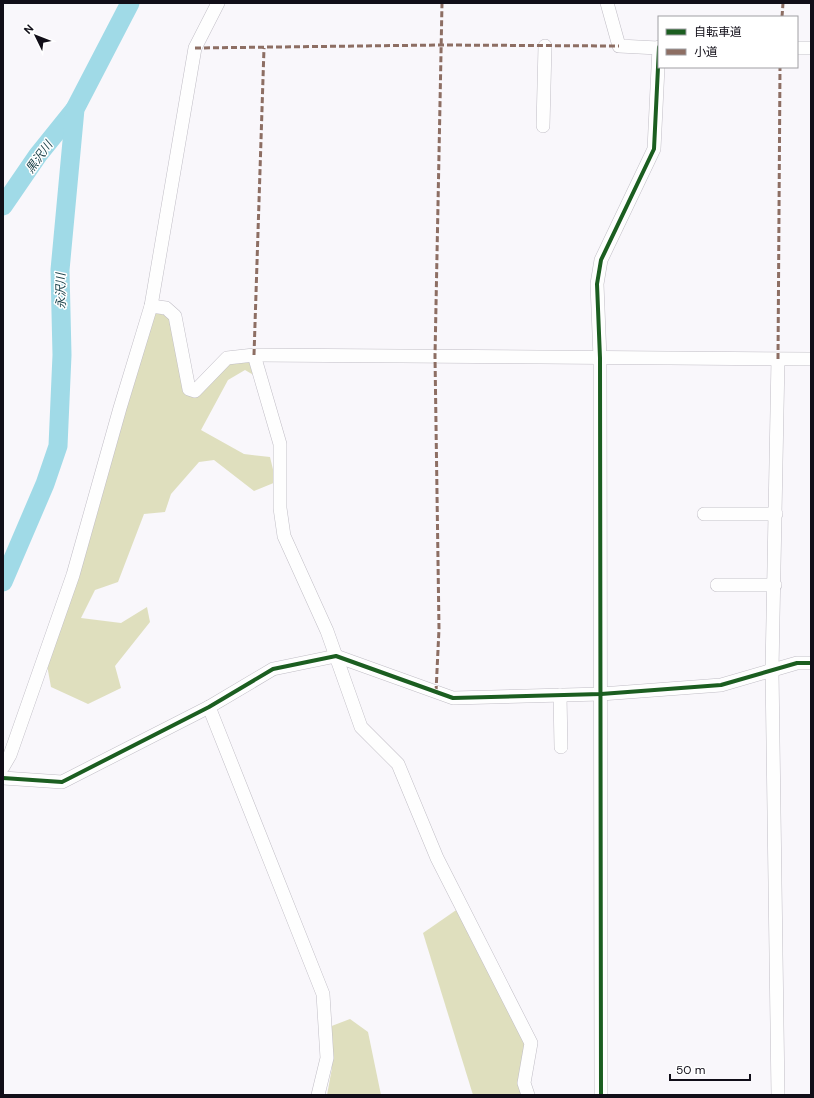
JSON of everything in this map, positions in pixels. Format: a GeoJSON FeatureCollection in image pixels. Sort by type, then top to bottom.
{"type":"FeatureCollection","features":[{"type":"Feature","properties":{"kind":"street"},"geometry":{"type":"LineString","coordinates":[[3,767],[10,756],[73,574],[120,408],[151,306],[195,48],[218,3]]}},
{"type":"Feature","properties":{"kind":"street"},"geometry":{"type":"LineString","coordinates":[[607,3],[619,46],[658,48]]}},
{"type":"Feature","properties":{"kind":"street"},"geometry":{"type":"LineString","coordinates":[[543,126],[544,46]]}},
{"type":"Feature","properties":{"kind":"street"},"geometry":{"type":"LineString","coordinates":[[798,48],[811,48]]}},
{"type":"Feature","properties":{"kind":"street"},"geometry":{"type":"LineString","coordinates":[[601,1095],[600,358],[597,284],[601,260],[654,149],[658,68]]}},
{"type":"Feature","properties":{"kind":"street"},"geometry":{"type":"LineString","coordinates":[[151,306],[166,308],[175,316],[189,388],[195,391],[227,358],[254,355],[811,359]]}},
{"type":"Feature","properties":{"kind":"street"},"geometry":{"type":"LineString","coordinates":[[254,355],[280,444],[280,508],[284,536],[336,656],[361,727],[398,764],[437,858],[531,1042],[524,1083],[528,1095]]}},
{"type":"Feature","properties":{"kind":"street"},"geometry":{"type":"LineString","coordinates":[[778,359],[775,585],[772,670],[778,1095]]}},
{"type":"Feature","properties":{"kind":"street"},"geometry":{"type":"LineString","coordinates":[[704,514],[776,514]]}},
{"type":"Feature","properties":{"kind":"street"},"geometry":{"type":"LineString","coordinates":[[717,585],[775,585]]}},
{"type":"Feature","properties":{"kind":"street"},"geometry":{"type":"LineString","coordinates":[[3,778],[62,782],[209,707],[273,669],[336,656],[453,698],[601,694],[721,685],[797,663],[811,663]]}},
{"type":"Feature","properties":{"kind":"street"},"geometry":{"type":"LineString","coordinates":[[560,695],[561,747]]}},
{"type":"Feature","properties":{"kind":"street"},"geometry":{"type":"LineString","coordinates":[[209,707],[322,994],[327,1058],[318,1095]]}},
{"type":"Feature","properties":{"kind":"green space"},"geometry":{"type":"Polygon","coordinates":[[[153,311],[169,317],[186,390],[198,396],[225,363],[249,359],[257,377],[245,370],[228,380],[201,430],[244,454],[270,457],[276,482],[254,491],[214,460],[199,462],[171,494],[165,512],[144,514],[118,582],[95,590],[81,618],[121,623],[147,607],[150,622],[115,666],[121,688],[88,704],[51,687],[45,654],[153,311]]]}},
{"type":"Feature","properties":{"kind":"green space"},"geometry":{"type":"Polygon","coordinates":[[[462,906],[531,1043],[525,1095],[473,1095],[423,933],[462,906]]]}},
{"type":"Feature","properties":{"kind":"green space"},"geometry":{"type":"Polygon","coordinates":[[[350,1019],[368,1032],[381,1095],[327,1095],[332,1068],[329,1027],[350,1019]]]}},
{"type":"Feature","properties":{"kind":"waterway","name":"永沢川"},"geometry":{"type":"LineString","coordinates":[[3,582],[45,484],[58,446],[62,355],[60,270],[75,109],[130,3]]}},
{"type":"Feature","properties":{"kind":"waterway","name":"黒沢川"},"geometry":{"type":"LineString","coordinates":[[3,206],[38,155],[75,109]]}},
{"type":"Feature","properties":{"kind":"marked path"},"geometry":{"type":"LineString","coordinates":[[436,692],[439,629],[435,356],[442,3]]}},
{"type":"Feature","properties":{"kind":"marked path"},"geometry":{"type":"LineString","coordinates":[[782,16],[783,3]]}},
{"type":"Feature","properties":{"kind":"marked path"},"geometry":{"type":"LineString","coordinates":[[195,48],[441,45],[619,46]]}},
{"type":"Feature","properties":{"kind":"marked path"},"geometry":{"type":"LineString","coordinates":[[254,355],[264,48]]}},
{"type":"Feature","properties":{"kind":"marked path"},"geometry":{"type":"LineString","coordinates":[[778,359],[780,68]]}},
{"type":"Feature","properties":{"kind":"cycle path"},"geometry":{"type":"LineString","coordinates":[[601,1095],[600,358],[597,284],[601,260],[654,149],[658,67]]}},
{"type":"Feature","properties":{"kind":"cycle path"},"geometry":{"type":"LineString","coordinates":[[3,778],[62,782],[209,707],[273,669],[336,656],[453,698],[601,694],[721,685],[797,663],[811,663]]}}]}
